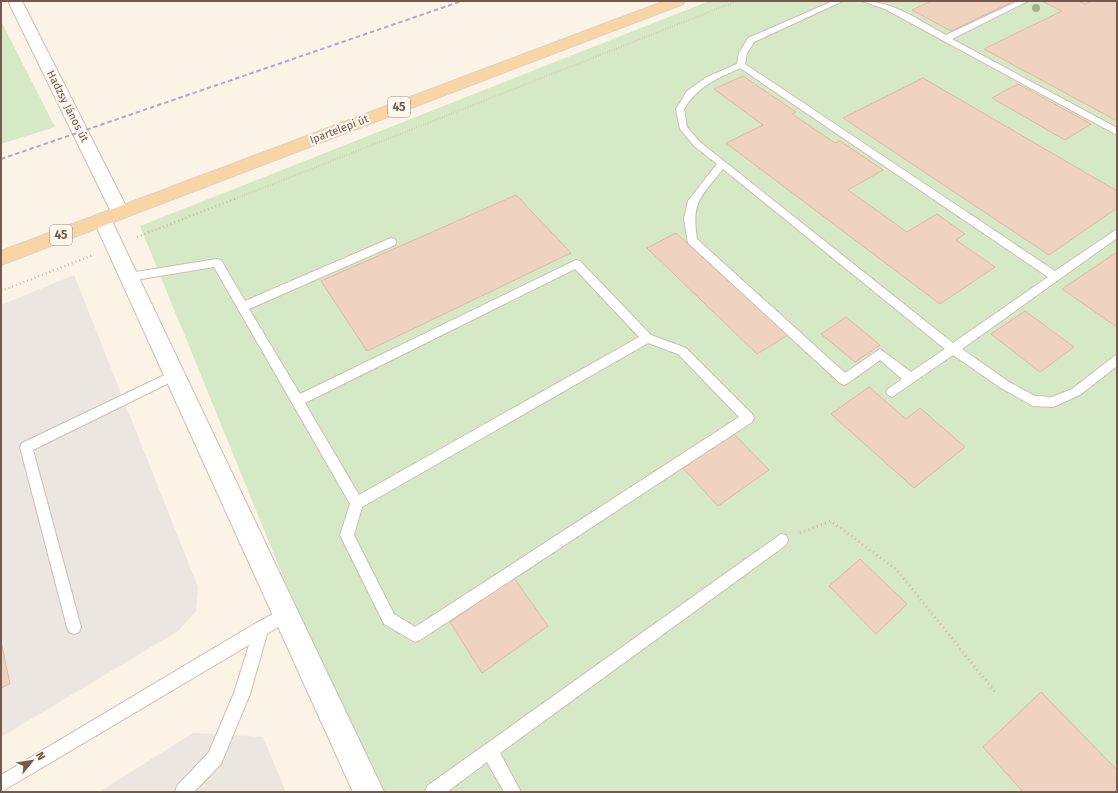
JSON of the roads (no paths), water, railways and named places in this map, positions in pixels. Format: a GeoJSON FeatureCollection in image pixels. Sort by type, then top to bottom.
{"type":"FeatureCollection","features":[{"type":"Feature","properties":{"kind":"main road","name":"Ipartelepi út"},"geometry":{"type":"LineString","coordinates":[[1,258],[678,1]]}},
{"type":"Feature","properties":{"kind":"street","name":"Hadzsy János út"},"geometry":{"type":"LineString","coordinates":[[15,1],[111,216],[114,246],[369,792]]}},
{"type":"Feature","properties":{"kind":"lane"},"geometry":{"type":"LineString","coordinates":[[839,1],[751,40],[743,54],[740,65],[710,79],[690,94],[680,109],[683,127],[697,144],[953,349],[1005,385],[1033,401],[1053,402],[1076,392],[1117,358]]}},
{"type":"Feature","properties":{"kind":"lane"},"geometry":{"type":"LineString","coordinates":[[866,1],[888,7],[1117,132]]}},
{"type":"Feature","properties":{"kind":"lane"},"geometry":{"type":"LineString","coordinates":[[947,38],[1024,1]]}},
{"type":"Feature","properties":{"kind":"lane"},"geometry":{"type":"LineString","coordinates":[[740,65],[1056,277]]}},
{"type":"Feature","properties":{"kind":"lane"},"geometry":{"type":"LineString","coordinates":[[722,164],[693,201],[689,219],[692,240],[844,380],[880,354],[911,378]]}},
{"type":"Feature","properties":{"kind":"lane"},"geometry":{"type":"LineString","coordinates":[[892,392],[1117,233]]}},
{"type":"Feature","properties":{"kind":"lane"},"geometry":{"type":"LineString","coordinates":[[243,307],[391,242]]}},
{"type":"Feature","properties":{"kind":"lane"},"geometry":{"type":"LineString","coordinates":[[129,278],[217,263],[357,503]]}},
{"type":"Feature","properties":{"kind":"lane"},"geometry":{"type":"LineString","coordinates":[[298,401],[576,264],[647,338],[682,351],[748,418],[415,635],[390,619],[347,535],[357,503],[647,338]]}},
{"type":"Feature","properties":{"kind":"lane"},"geometry":{"type":"LineString","coordinates":[[74,627],[26,447],[175,375]]}},
{"type":"Feature","properties":{"kind":"lane"},"geometry":{"type":"LineString","coordinates":[[433,792],[781,540]]}},
{"type":"Feature","properties":{"kind":"lane"},"geometry":{"type":"LineString","coordinates":[[1,784],[286,614]]}},
{"type":"Feature","properties":{"kind":"lane"},"geometry":{"type":"LineString","coordinates":[[183,792],[215,758],[242,694],[261,628]]}},
{"type":"Feature","properties":{"kind":"lane"},"geometry":{"type":"LineString","coordinates":[[490,751],[513,792]]}},
{"type":"Feature","properties":{"kind":"railway"},"geometry":{"type":"LineString","coordinates":[[1,159],[462,1]]}}]}
